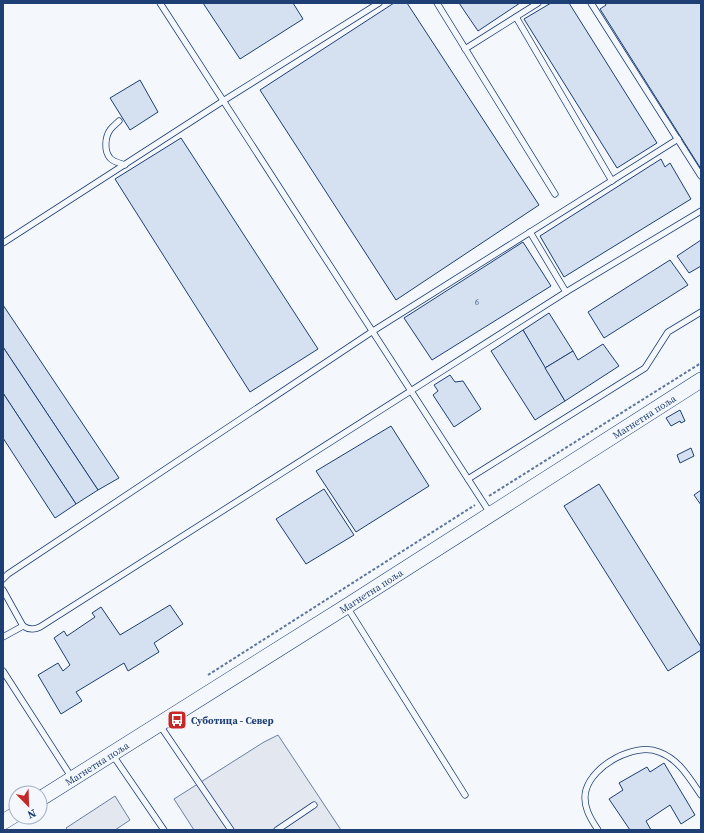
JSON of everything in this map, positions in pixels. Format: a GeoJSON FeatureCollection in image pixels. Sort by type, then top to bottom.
{"type":"FeatureCollection","features":[{"type":"Feature","properties":{"kind":"street","name":"Магнетна поља"},"geometry":{"type":"LineString","coordinates":[[48,794],[347,606],[701,380]]}},
{"type":"Feature","properties":{"kind":"lane"},"geometry":{"type":"LineString","coordinates":[[160,3],[491,514]]}},
{"type":"Feature","properties":{"kind":"lane"},"geometry":{"type":"LineString","coordinates":[[3,243],[379,3]]}},
{"type":"Feature","properties":{"kind":"lane"},"geometry":{"type":"LineString","coordinates":[[437,3],[555,194]]}},
{"type":"Feature","properties":{"kind":"lane"},"geometry":{"type":"LineString","coordinates":[[466,50],[538,3]]}},
{"type":"Feature","properties":{"kind":"lane"},"geometry":{"type":"LineString","coordinates":[[591,3],[701,176]]}},
{"type":"Feature","properties":{"kind":"lane"},"geometry":{"type":"LineString","coordinates":[[516,17],[612,181]]}},
{"type":"Feature","properties":{"kind":"lane"},"geometry":{"type":"LineString","coordinates":[[119,121],[106,137],[106,148],[110,158],[125,165]]}},
{"type":"Feature","properties":{"kind":"lane"},"geometry":{"type":"LineString","coordinates":[[3,579],[8,574],[373,331],[678,139]]}},
{"type":"Feature","properties":{"kind":"lane"},"geometry":{"type":"LineString","coordinates":[[3,590],[23,626],[32,630],[40,627],[566,292],[701,211]]}},
{"type":"Feature","properties":{"kind":"lane"},"geometry":{"type":"LineString","coordinates":[[530,232],[566,292]]}},
{"type":"Feature","properties":{"kind":"lane"},"geometry":{"type":"LineString","coordinates":[[468,479],[645,368],[668,332],[701,312]]}},
{"type":"Feature","properties":{"kind":"lane"},"geometry":{"type":"LineString","coordinates":[[347,606],[465,795]]}},
{"type":"Feature","properties":{"kind":"lane"},"geometry":{"type":"LineString","coordinates":[[3,637],[23,626]]}},
{"type":"Feature","properties":{"kind":"lane"},"geometry":{"type":"LineString","coordinates":[[3,671],[73,778]]}},
{"type":"Feature","properties":{"kind":"lane"},"geometry":{"type":"LineString","coordinates":[[159,724],[231,830]]}},
{"type":"Feature","properties":{"kind":"lane"},"geometry":{"type":"LineString","coordinates":[[598,830],[589,815],[585,802],[586,791],[590,780],[600,769],[610,762],[634,751],[658,751],[668,756],[687,774],[701,795]]}},
{"type":"Feature","properties":{"kind":"lane"},"geometry":{"type":"LineString","coordinates":[[111,754],[164,830]]}},
{"type":"Feature","properties":{"kind":"lane"},"geometry":{"type":"LineString","coordinates":[[277,830],[314,805]]}},
{"type":"Feature","properties":{"kind":"path"},"geometry":{"type":"LineString","coordinates":[[208,675],[482,500],[701,363]]}},
{"type":"Feature","properties":{"kind":"shaded area"},"geometry":{"type":"Polygon","coordinates":[[[278,735],[341,830],[194,830],[174,799],[264,742],[278,735]]]}},
{"type":"Feature","properties":{"kind":"shaded area"},"geometry":{"type":"Polygon","coordinates":[[[115,796],[130,820],[115,830],[68,830],[66,828],[115,796]]]}},
{"type":"Feature","properties":{"kind":"building"},"geometry":{"type":"Polygon","coordinates":[[[203,3],[293,3],[303,19],[240,59],[203,3]]]}},
{"type":"Feature","properties":{"kind":"building"},"geometry":{"type":"Polygon","coordinates":[[[394,3],[407,3],[539,205],[396,300],[260,90],[394,3]]]}},
{"type":"Feature","properties":{"kind":"building"},"geometry":{"type":"Polygon","coordinates":[[[459,3],[520,3],[478,31],[459,3]]]}},
{"type":"Feature","properties":{"kind":"building"},"geometry":{"type":"Polygon","coordinates":[[[551,3],[569,3],[657,143],[617,168],[524,19],[551,3]]]}},
{"type":"Feature","properties":{"kind":"building"},"geometry":{"type":"Polygon","coordinates":[[[605,3],[701,3],[701,169],[600,9],[606,5],[605,3]]]}},
{"type":"Feature","properties":{"kind":"building"},"geometry":{"type":"Polygon","coordinates":[[[140,80],[158,112],[130,130],[110,98],[140,80]]]}},
{"type":"Feature","properties":{"kind":"building"},"geometry":{"type":"Polygon","coordinates":[[[181,138],[318,349],[250,392],[115,179],[181,138]]]}},
{"type":"Feature","properties":{"kind":"building"},"geometry":{"type":"Polygon","coordinates":[[[661,159],[665,167],[670,163],[691,199],[564,277],[540,236],[661,159]]]}},
{"type":"Feature","properties":{"kind":"building"},"geometry":{"type":"Polygon","coordinates":[[[701,240],[701,266],[689,273],[677,256],[701,240]]]}},
{"type":"Feature","properties":{"kind":"building"},"geometry":{"type":"Polygon","coordinates":[[[523,242],[551,286],[432,360],[404,318],[523,242]]]}},
{"type":"Feature","properties":{"kind":"building"},"geometry":{"type":"Polygon","coordinates":[[[670,260],[688,285],[604,338],[588,312],[670,260]]]}},
{"type":"Feature","properties":{"kind":"building"},"geometry":{"type":"Polygon","coordinates":[[[3,305],[119,478],[98,490],[3,347],[3,305]]]}},
{"type":"Feature","properties":{"kind":"building"},"geometry":{"type":"Polygon","coordinates":[[[549,313],[573,351],[545,368],[523,330],[549,313]]]}},
{"type":"Feature","properties":{"kind":"building"},"geometry":{"type":"Polygon","coordinates":[[[523,330],[565,401],[535,420],[491,351],[523,330]]]}},
{"type":"Feature","properties":{"kind":"building"},"geometry":{"type":"Polygon","coordinates":[[[603,344],[619,366],[565,401],[545,368],[573,351],[578,360],[603,344]]]}},
{"type":"Feature","properties":{"kind":"building"},"geometry":{"type":"Polygon","coordinates":[[[3,347],[98,490],[76,504],[3,393],[3,347]]]}},
{"type":"Feature","properties":{"kind":"building"},"geometry":{"type":"Polygon","coordinates":[[[450,375],[455,382],[463,381],[481,409],[454,427],[433,395],[438,391],[434,385],[450,375]]]}},
{"type":"Feature","properties":{"kind":"building"},"geometry":{"type":"Polygon","coordinates":[[[3,393],[76,504],[55,518],[3,438],[3,393]]]}},
{"type":"Feature","properties":{"kind":"building"},"geometry":{"type":"Polygon","coordinates":[[[680,410],[685,421],[681,423],[680,421],[671,426],[666,418],[680,410]]]}},
{"type":"Feature","properties":{"kind":"building"},"geometry":{"type":"Polygon","coordinates":[[[391,426],[429,486],[356,532],[316,471],[391,426]]]}},
{"type":"Feature","properties":{"kind":"building"},"geometry":{"type":"Polygon","coordinates":[[[691,448],[694,456],[680,463],[677,455],[691,448]]]}},
{"type":"Feature","properties":{"kind":"building"},"geometry":{"type":"Polygon","coordinates":[[[599,484],[701,647],[701,650],[668,671],[564,506],[599,484]]]}},
{"type":"Feature","properties":{"kind":"building"},"geometry":{"type":"Polygon","coordinates":[[[324,489],[354,535],[306,564],[276,519],[324,489]]]}},
{"type":"Feature","properties":{"kind":"building"},"geometry":{"type":"Polygon","coordinates":[[[701,490],[701,505],[694,495],[701,490]]]}},
{"type":"Feature","properties":{"kind":"building"},"geometry":{"type":"Polygon","coordinates":[[[170,605],[183,624],[154,643],[159,652],[128,671],[124,663],[76,692],[82,701],[61,714],[38,675],[58,663],[63,671],[70,665],[54,638],[64,631],[67,636],[95,617],[92,613],[101,607],[120,635],[170,605]]]}},
{"type":"Feature","properties":{"kind":"building"},"geometry":{"type":"Polygon","coordinates":[[[664,763],[695,815],[681,824],[670,805],[646,821],[651,830],[630,830],[609,799],[623,790],[619,783],[647,767],[650,772],[664,763]]]}},
{"type":"Feature","properties":{"kind":"place","name":"Суботица - Север"},"geometry":{"type":"Point","coordinates":[177,720]}}]}
